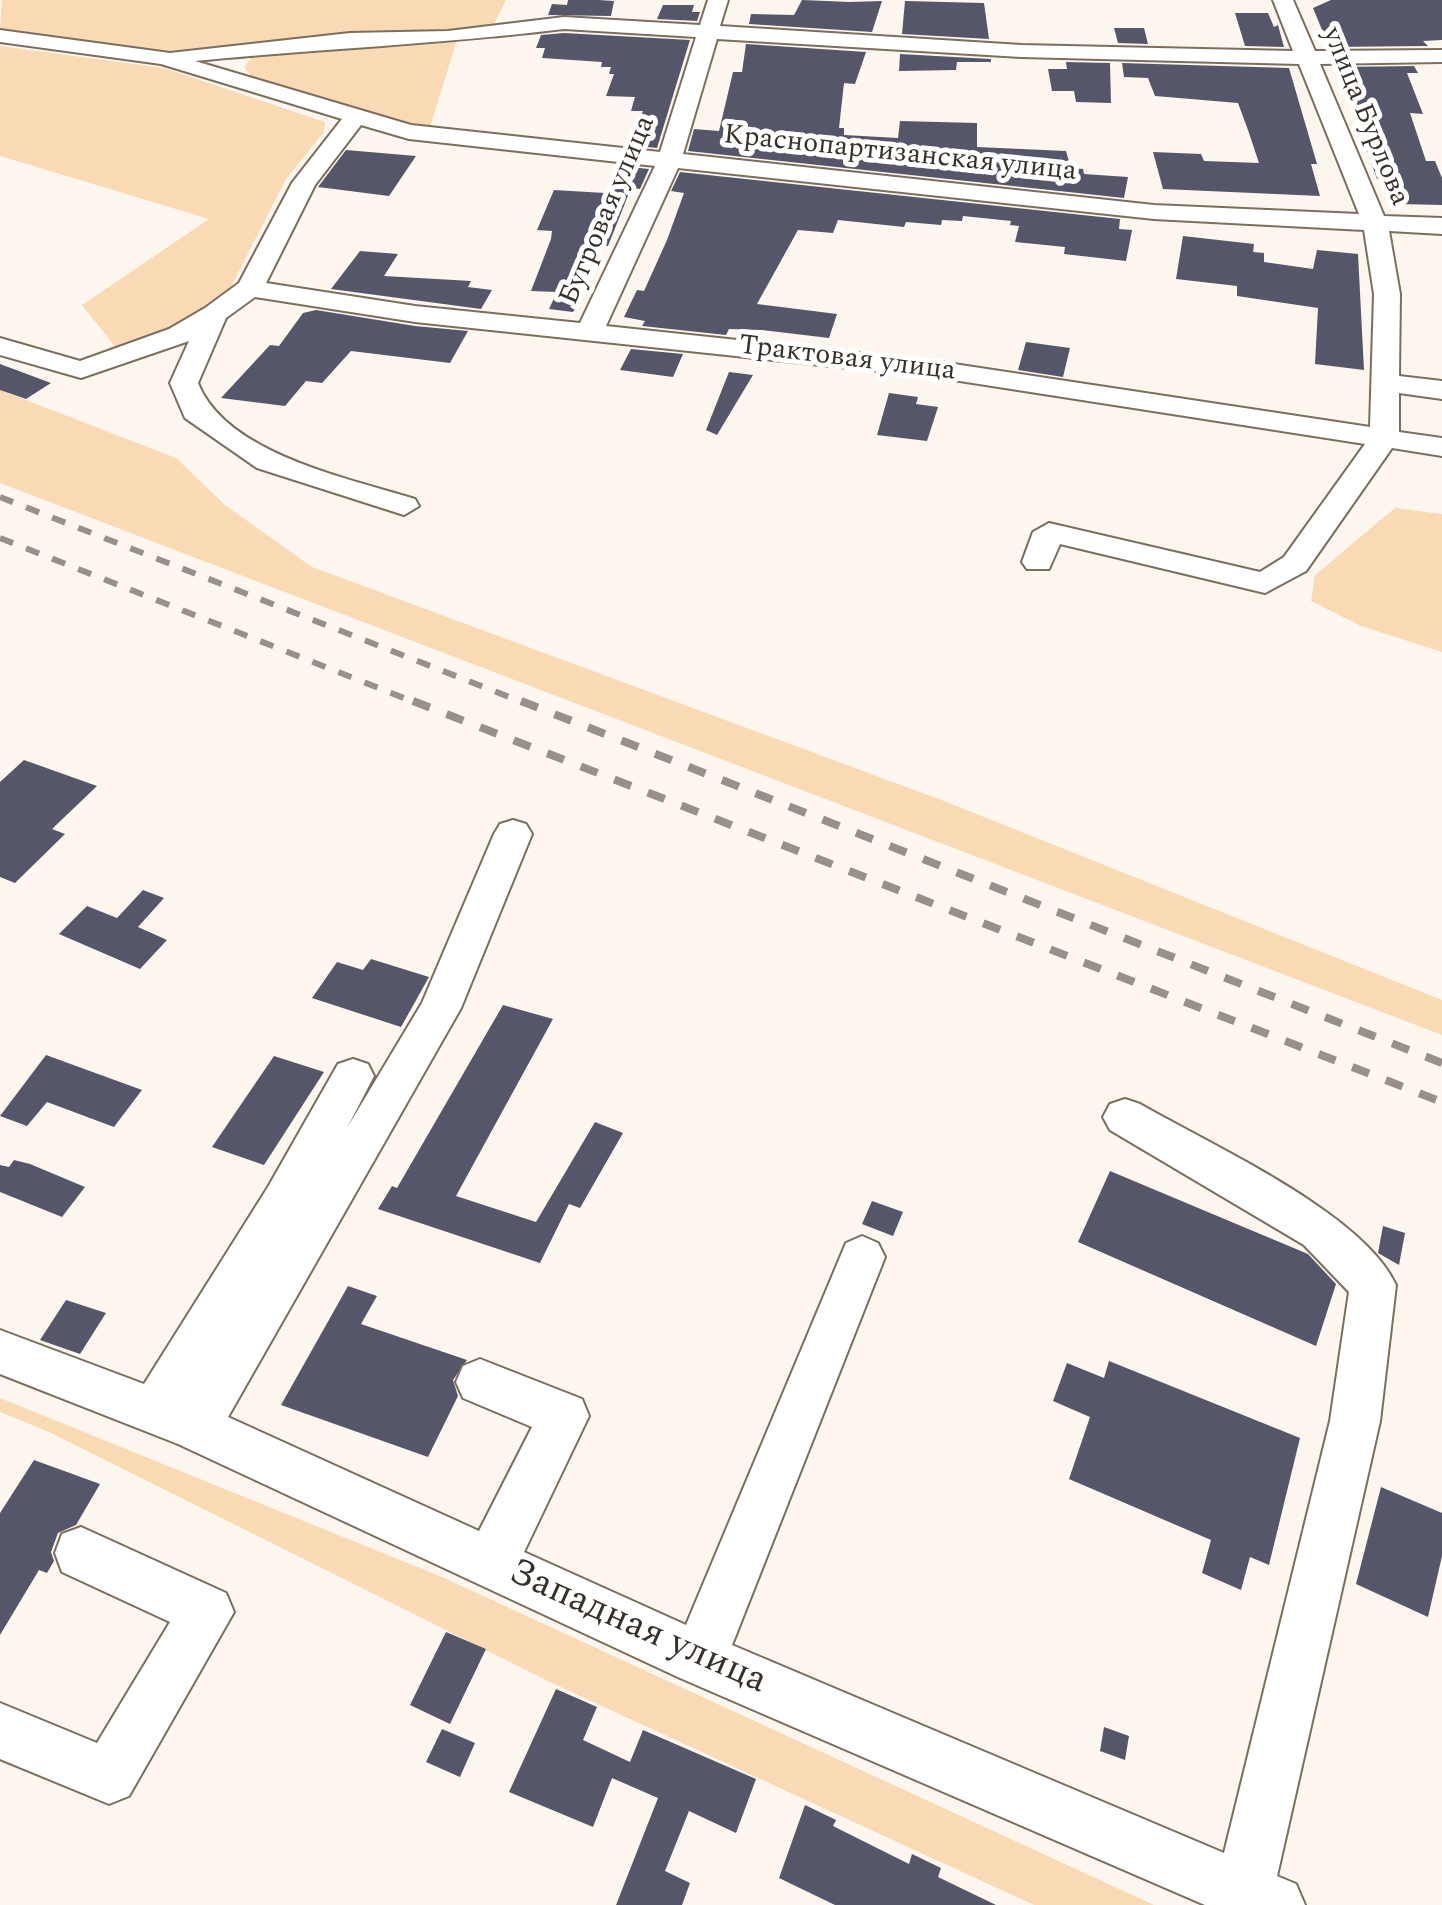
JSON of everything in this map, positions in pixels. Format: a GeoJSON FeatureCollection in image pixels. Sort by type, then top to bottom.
{"type":"FeatureCollection","features":[{"type":"Feature","properties":{"kind":"street","name":"Бугровая улица"},"geometry":{"type":"LineString","coordinates":[[590,332],[669,161],[718,0]]}},
{"type":"Feature","properties":{"kind":"street","name":"улица Бурлова"},"geometry":{"type":"LineString","coordinates":[[1283,0],[1375,223],[1387,294],[1384,438]]}},
{"type":"Feature","properties":{"kind":"street"},"geometry":{"type":"LineString","coordinates":[[0,36],[163,58],[350,39],[448,37],[522,25],[709,31],[1021,51],[1309,58],[1442,56]]}},
{"type":"Feature","properties":{"kind":"street","name":"Краснопартизанская улица"},"geometry":{"type":"LineString","coordinates":[[163,58],[409,132],[1154,212],[1442,226]]}},
{"type":"Feature","properties":{"kind":"street"},"geometry":{"type":"LineString","coordinates":[[0,346],[81,370],[179,335],[214,314],[250,288],[304,183],[355,118]]}},
{"type":"Feature","properties":{"kind":"street","name":"Трактовая улица"},"geometry":{"type":"LineString","coordinates":[[250,288],[415,314],[934,369],[1442,447]]}},
{"type":"Feature","properties":{"kind":"street"},"geometry":{"type":"LineString","coordinates":[[214,314],[184,383],[195,412],[268,462],[404,506]]}},
{"type":"Feature","properties":{"kind":"street"},"geometry":{"type":"LineString","coordinates":[[1385,382],[1442,390]]}},
{"type":"Feature","properties":{"kind":"street"},"geometry":{"type":"LineString","coordinates":[[1038,562],[1049,532],[1265,583],[1295,564],[1384,438]]}},
{"type":"Feature","properties":{"kind":"street"},"geometry":{"type":"LineString","coordinates":[[175,1419],[440,1008],[513,834]]}},
{"type":"Feature","properties":{"kind":"street"},"geometry":{"type":"LineString","coordinates":[[175,1419],[284,1201],[353,1076]]}},
{"type":"Feature","properties":{"kind":"street"},"geometry":{"type":"LineString","coordinates":[[1125,1117],[1320,1231],[1373,1285],[1356,1421],[1260,1898]]}},
{"type":"Feature","properties":{"kind":"street"},"geometry":{"type":"LineString","coordinates":[[700,1659],[862,1257]]}},
{"type":"Feature","properties":{"kind":"street","name":"Западная улица"},"geometry":{"type":"LineString","coordinates":[[0,1352],[175,1419],[700,1659],[1260,1898]]}},
{"type":"Feature","properties":{"kind":"street"},"geometry":{"type":"LineString","coordinates":[[480,1382],[564,1416],[491,1563]]}},
{"type":"Feature","properties":{"kind":"street"},"geometry":{"type":"LineString","coordinates":[[0,1730],[109,1776],[207,1612],[81,1554]]}},
{"type":"Feature","properties":{"kind":"shaded area"},"geometry":{"type":"Polygon","coordinates":[[[2,0],[506,0],[492,28],[186,54],[0,28],[2,0]]]}},
{"type":"Feature","properties":{"kind":"shaded area"},"geometry":{"type":"Polygon","coordinates":[[[457,40],[430,127],[404,126],[253,78],[244,67],[256,52],[348,41],[457,40]]]}},
{"type":"Feature","properties":{"kind":"shaded area"},"geometry":{"type":"Polygon","coordinates":[[[0,46],[164,68],[325,122],[324,132],[286,179],[232,285],[210,310],[121,354],[82,305],[209,219],[0,156],[0,46]]]}},
{"type":"Feature","properties":{"kind":"shaded area"},"geometry":{"type":"Polygon","coordinates":[[[0,390],[176,458],[225,505],[312,567],[944,801],[1442,1000],[1442,1035],[0,483],[0,390]]]}},
{"type":"Feature","properties":{"kind":"shaded area"},"geometry":{"type":"Polygon","coordinates":[[[1395,508],[1442,514],[1442,652],[1361,626],[1311,601],[1315,575],[1395,508]]]}},
{"type":"Feature","properties":{"kind":"shaded area"},"geometry":{"type":"Polygon","coordinates":[[[0,1398],[442,1577],[1154,1905],[1034,1905],[554,1684],[49,1432],[0,1412],[0,1398]]]}},
{"type":"Feature","properties":{"kind":"building"},"geometry":{"type":"Polygon","coordinates":[[[568,0],[614,1],[611,16],[548,15],[552,4],[567,5],[568,0]]]}},
{"type":"Feature","properties":{"kind":"building"},"geometry":{"type":"Polygon","coordinates":[[[802,0],[882,1],[872,32],[749,24],[751,14],[794,15],[802,0]]]}},
{"type":"Feature","properties":{"kind":"building"},"geometry":{"type":"Polygon","coordinates":[[[1331,0],[1442,0],[1442,40],[1423,41],[1428,46],[1329,47],[1313,8],[1331,0]]]}},
{"type":"Feature","properties":{"kind":"building"},"geometry":{"type":"Polygon","coordinates":[[[905,1],[984,3],[989,39],[902,34],[905,1]]]}},
{"type":"Feature","properties":{"kind":"building"},"geometry":{"type":"Polygon","coordinates":[[[663,5],[694,5],[692,12],[700,12],[697,21],[657,19],[663,5]]]}},
{"type":"Feature","properties":{"kind":"building"},"geometry":{"type":"Polygon","coordinates":[[[1235,13],[1268,13],[1274,27],[1278,25],[1284,47],[1245,46],[1235,13]]]}},
{"type":"Feature","properties":{"kind":"building"},"geometry":{"type":"Polygon","coordinates":[[[1114,28],[1144,28],[1148,44],[1118,43],[1114,28]]]}},
{"type":"Feature","properties":{"kind":"building"},"geometry":{"type":"Polygon","coordinates":[[[541,35],[690,40],[657,148],[627,145],[643,111],[631,111],[635,97],[606,96],[614,74],[609,74],[611,67],[601,67],[602,62],[542,58],[545,48],[536,48],[541,35]]]}},
{"type":"Feature","properties":{"kind":"building"},"geometry":{"type":"Polygon","coordinates":[[[746,44],[866,52],[855,84],[844,83],[839,128],[844,128],[844,135],[898,138],[900,121],[977,123],[977,147],[1066,151],[1071,168],[1083,169],[1084,174],[1128,177],[1124,198],[688,151],[694,129],[719,131],[733,72],[742,72],[746,44]]]}},
{"type":"Feature","properties":{"kind":"building"},"geometry":{"type":"Polygon","coordinates":[[[900,54],[991,62],[957,62],[956,70],[899,71],[900,54]]]}},
{"type":"Feature","properties":{"kind":"building"},"geometry":{"type":"Polygon","coordinates":[[[1066,62],[1110,63],[1111,103],[1076,102],[1074,91],[1052,91],[1048,69],[1067,69],[1066,62]]]}},
{"type":"Feature","properties":{"kind":"building"},"geometry":{"type":"Polygon","coordinates":[[[1122,63],[1289,68],[1317,164],[1311,164],[1320,196],[1163,189],[1153,152],[1201,154],[1204,161],[1259,163],[1238,103],[1155,96],[1148,78],[1124,77],[1122,63]]]}},
{"type":"Feature","properties":{"kind":"building"},"geometry":{"type":"Polygon","coordinates":[[[1414,66],[1418,73],[1407,73],[1423,114],[1410,113],[1426,161],[1435,161],[1442,178],[1442,205],[1399,204],[1390,179],[1377,179],[1338,67],[1414,66]]]}},
{"type":"Feature","properties":{"kind":"building"},"geometry":{"type":"Polygon","coordinates":[[[346,150],[416,156],[389,196],[318,187],[346,150]]]}},
{"type":"Feature","properties":{"kind":"building"},"geometry":{"type":"Polygon","coordinates":[[[620,166],[649,169],[640,189],[631,188],[608,246],[600,245],[587,288],[573,312],[549,309],[557,292],[531,291],[551,239],[552,231],[537,230],[554,190],[605,193],[620,166]]]}},
{"type":"Feature","properties":{"kind":"building"},"geometry":{"type":"Polygon","coordinates":[[[680,172],[1120,219],[1119,229],[1132,230],[1126,261],[1064,254],[1065,247],[1015,242],[1019,226],[1010,225],[1011,221],[963,216],[962,221],[942,220],[941,225],[906,222],[904,227],[838,220],[833,233],[798,230],[757,304],[837,314],[829,338],[762,330],[729,329],[726,335],[642,326],[645,321],[624,317],[637,290],[644,291],[667,240],[684,193],[671,191],[680,172]]]}},
{"type":"Feature","properties":{"kind":"building"},"geometry":{"type":"Polygon","coordinates":[[[1183,236],[1254,244],[1253,252],[1264,253],[1264,262],[1313,269],[1317,250],[1358,254],[1364,370],[1315,364],[1318,308],[1237,296],[1237,286],[1176,279],[1183,236]]]}},
{"type":"Feature","properties":{"kind":"building"},"geometry":{"type":"Polygon","coordinates":[[[360,251],[398,254],[384,276],[471,281],[468,287],[492,290],[481,309],[331,289],[360,251]]]}},
{"type":"Feature","properties":{"kind":"building"},"geometry":{"type":"Polygon","coordinates":[[[316,310],[468,331],[450,363],[351,351],[322,383],[306,381],[285,406],[221,398],[270,345],[279,346],[303,313],[316,310]]]}},
{"type":"Feature","properties":{"kind":"building"},"geometry":{"type":"Polygon","coordinates":[[[1026,342],[1070,348],[1063,377],[1018,370],[1026,342]]]}},
{"type":"Feature","properties":{"kind":"building"},"geometry":{"type":"Polygon","coordinates":[[[631,349],[683,354],[673,377],[620,370],[631,349]]]}},
{"type":"Feature","properties":{"kind":"building"},"geometry":{"type":"Polygon","coordinates":[[[0,364],[51,383],[26,399],[0,390],[0,364]]]}},
{"type":"Feature","properties":{"kind":"building"},"geometry":{"type":"Polygon","coordinates":[[[729,372],[753,375],[717,435],[706,430],[729,372]]]}},
{"type":"Feature","properties":{"kind":"building"},"geometry":{"type":"Polygon","coordinates":[[[889,393],[918,397],[916,404],[938,407],[927,441],[877,435],[889,393]]]}},
{"type":"Feature","properties":{"kind":"building"},"geometry":{"type":"Polygon","coordinates":[[[24,760],[97,786],[52,829],[65,834],[15,883],[0,877],[0,782],[24,760]]]}},
{"type":"Feature","properties":{"kind":"building"},"geometry":{"type":"Polygon","coordinates":[[[143,890],[164,898],[138,927],[167,940],[140,969],[59,934],[87,906],[117,918],[143,890]]]}},
{"type":"Feature","properties":{"kind":"building"},"geometry":{"type":"Polygon","coordinates":[[[371,959],[429,977],[401,1027],[312,998],[337,962],[363,970],[371,959]]]}},
{"type":"Feature","properties":{"kind":"building"},"geometry":{"type":"Polygon","coordinates":[[[503,1005],[553,1019],[456,1196],[536,1222],[595,1122],[623,1133],[580,1208],[569,1204],[540,1263],[378,1209],[392,1186],[397,1188],[503,1005]]]}},
{"type":"Feature","properties":{"kind":"building"},"geometry":{"type":"Polygon","coordinates":[[[46,1055],[142,1090],[114,1127],[47,1102],[27,1126],[0,1116],[46,1055]]]}},
{"type":"Feature","properties":{"kind":"building"},"geometry":{"type":"Polygon","coordinates":[[[274,1056],[324,1072],[264,1165],[212,1147],[274,1056]]]}},
{"type":"Feature","properties":{"kind":"building"},"geometry":{"type":"Polygon","coordinates":[[[14,1160],[85,1187],[62,1217],[0,1192],[0,1165],[9,1167],[14,1160]]]}},
{"type":"Feature","properties":{"kind":"building"},"geometry":{"type":"Polygon","coordinates":[[[1110,1171],[1308,1254],[1336,1284],[1316,1346],[1078,1242],[1110,1171]]]}},
{"type":"Feature","properties":{"kind":"building"},"geometry":{"type":"Polygon","coordinates":[[[872,1201],[903,1212],[893,1236],[862,1224],[872,1201]]]}},
{"type":"Feature","properties":{"kind":"building"},"geometry":{"type":"Polygon","coordinates":[[[1383,1226],[1405,1233],[1399,1265],[1378,1253],[1383,1226]]]}},
{"type":"Feature","properties":{"kind":"building"},"geometry":{"type":"Polygon","coordinates":[[[348,1286],[377,1296],[361,1324],[467,1360],[453,1380],[458,1396],[428,1457],[281,1405],[348,1286]]]}},
{"type":"Feature","properties":{"kind":"building"},"geometry":{"type":"Polygon","coordinates":[[[66,1300],[106,1313],[80,1354],[40,1340],[66,1300]]]}},
{"type":"Feature","properties":{"kind":"building"},"geometry":{"type":"Polygon","coordinates":[[[1109,1361],[1300,1438],[1269,1565],[1250,1557],[1241,1590],[1202,1573],[1211,1540],[1069,1479],[1090,1417],[1053,1401],[1067,1363],[1104,1378],[1109,1361]]]}},
{"type":"Feature","properties":{"kind":"building"},"geometry":{"type":"Polygon","coordinates":[[[34,1460],[100,1484],[76,1525],[58,1533],[51,1552],[54,1561],[47,1573],[39,1570],[0,1635],[0,1513],[34,1460]]]}},
{"type":"Feature","properties":{"kind":"building"},"geometry":{"type":"Polygon","coordinates":[[[1381,1487],[1442,1513],[1442,1556],[1428,1617],[1356,1584],[1381,1487]]]}},
{"type":"Feature","properties":{"kind":"building"},"geometry":{"type":"Polygon","coordinates":[[[446,1632],[486,1649],[450,1724],[410,1705],[446,1632]]]}},
{"type":"Feature","properties":{"kind":"building"},"geometry":{"type":"Polygon","coordinates":[[[556,1689],[597,1707],[583,1740],[630,1762],[643,1730],[756,1779],[736,1833],[689,1811],[665,1871],[690,1883],[682,1905],[616,1905],[658,1798],[612,1778],[593,1827],[509,1792],[556,1689]]]}},
{"type":"Feature","properties":{"kind":"building"},"geometry":{"type":"Polygon","coordinates":[[[1104,1727],[1129,1736],[1125,1760],[1100,1751],[1104,1727]]]}},
{"type":"Feature","properties":{"kind":"building"},"geometry":{"type":"Polygon","coordinates":[[[442,1729],[475,1743],[460,1777],[426,1762],[442,1729]]]}},
{"type":"Feature","properties":{"kind":"building"},"geometry":{"type":"Polygon","coordinates":[[[805,1805],[836,1820],[833,1826],[909,1864],[912,1854],[941,1868],[938,1877],[996,1905],[835,1905],[779,1878],[805,1805]]]}},
{"type":"Feature","properties":{"kind":"railway"},"geometry":{"type":"LineString","coordinates":[[0,497],[527,704]]}},
{"type":"Feature","properties":{"kind":"railway"},"geometry":{"type":"LineString","coordinates":[[0,538],[419,704]]}},
{"type":"Feature","properties":{"kind":"railway"},"geometry":{"type":"LineString","coordinates":[[413,701],[1442,1102]]}},
{"type":"Feature","properties":{"kind":"railway"},"geometry":{"type":"LineString","coordinates":[[521,701],[1442,1063]]}}]}
